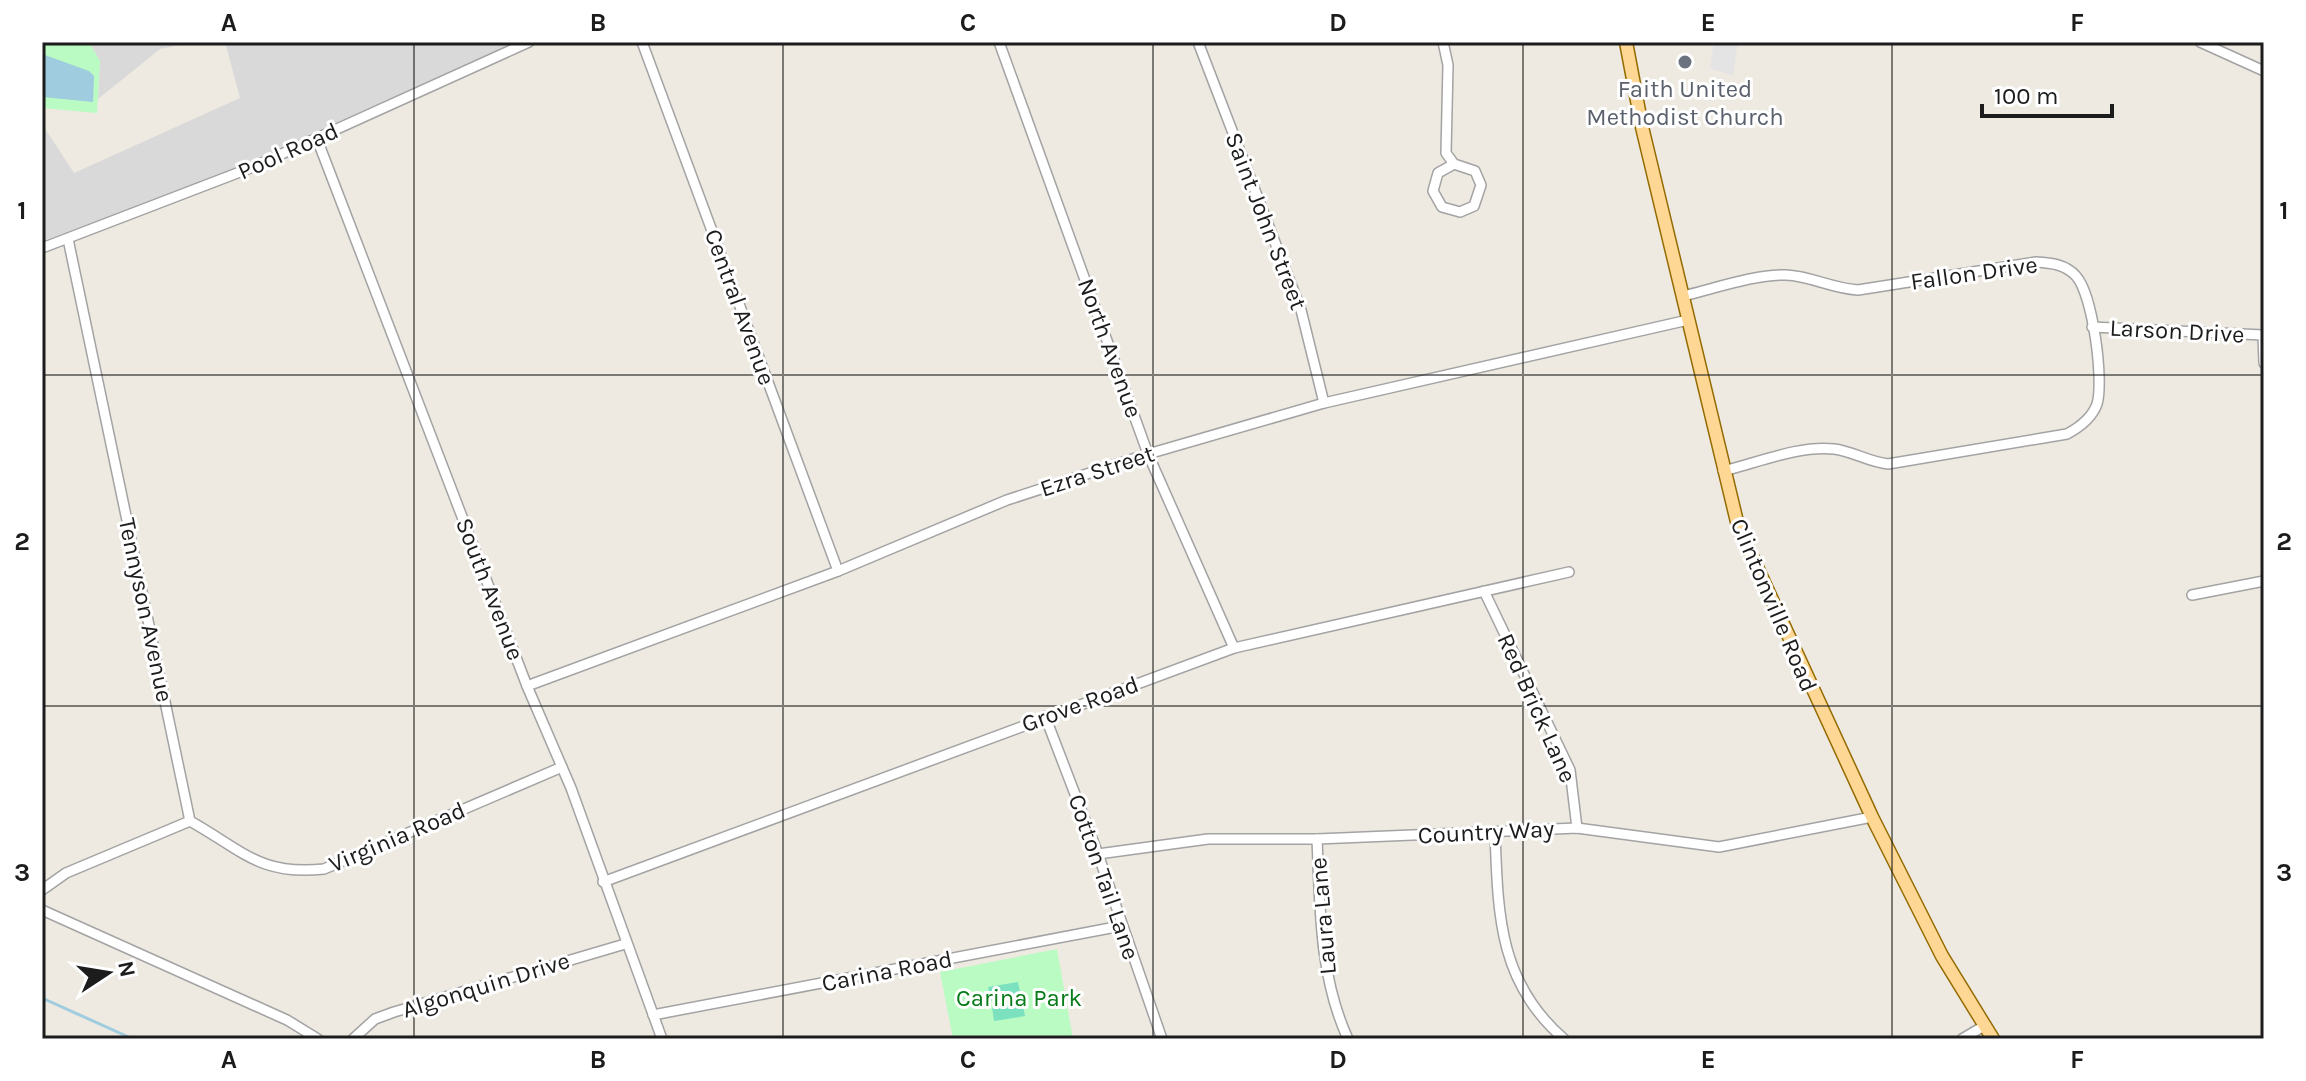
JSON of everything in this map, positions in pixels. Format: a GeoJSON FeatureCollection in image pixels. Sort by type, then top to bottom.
{"type":"FeatureCollection","features":[{"type":"Feature","properties":{"kind":"main road","name":"Clintonville Road"},"geometry":{"type":"LineString","coordinates":[[1626,42],[1642,127],[1737,524],[1755,569],[1872,817],[1942,956],[1993,1039]]}},
{"type":"Feature","properties":{"kind":"street","name":"Pool Road"},"geometry":{"type":"LineString","coordinates":[[42,248],[200,190],[529,42]]}},
{"type":"Feature","properties":{"kind":"street","name":"Central Avenue"},"geometry":{"type":"LineString","coordinates":[[642,42],[838,571]]}},
{"type":"Feature","properties":{"kind":"street","name":"North Avenue"},"geometry":{"type":"LineString","coordinates":[[999,42],[1148,454],[1234,648]]}},
{"type":"Feature","properties":{"kind":"street","name":"Saint John Street"},"geometry":{"type":"LineString","coordinates":[[1198,42],[1301,310],[1324,403]]}},
{"type":"Feature","properties":{"kind":"street"},"geometry":{"type":"LineString","coordinates":[[1443,42],[1448,65],[1445,143],[1454,164],[1475,171],[1481,185],[1474,206],[1460,212],[1442,207],[1433,191],[1438,173],[1454,164]]}},
{"type":"Feature","properties":{"kind":"street"},"geometry":{"type":"LineString","coordinates":[[2200,42],[2264,71]]}},
{"type":"Feature","properties":{"kind":"street","name":"South Avenue"},"geometry":{"type":"LineString","coordinates":[[317,139],[527,686],[562,767],[662,1039]]}},
{"type":"Feature","properties":{"kind":"street","name":"Tennyson Avenue"},"geometry":{"type":"LineString","coordinates":[[68,239],[190,821]]}},
{"type":"Feature","properties":{"kind":"street","name":"Fallon Drive"},"geometry":{"type":"LineString","coordinates":[[1683,296],[1784,275],[1806,278],[1831,288],[1858,290],[2036,262],[2058,264],[2076,276],[2085,292],[2101,385],[2096,407],[2083,425],[2067,434],[1888,464],[1870,462],[1836,449],[1812,450],[1723,471]]}},
{"type":"Feature","properties":{"kind":"street","name":"Ezra Street"},"geometry":{"type":"LineString","coordinates":[[527,686],[838,571],[1007,500],[1148,454],[1324,403],[1688,320]]}},
{"type":"Feature","properties":{"kind":"street","name":"Larson Drive"},"geometry":{"type":"LineString","coordinates":[[2264,325],[2264,363]]}},
{"type":"Feature","properties":{"kind":"street","name":"Larson Drive"},"geometry":{"type":"LineString","coordinates":[[2092,327],[2263,335]]}},
{"type":"Feature","properties":{"kind":"street","name":"Grove Road"},"geometry":{"type":"LineString","coordinates":[[603,882],[1234,648],[1569,572]]}},
{"type":"Feature","properties":{"kind":"street"},"geometry":{"type":"LineString","coordinates":[[2192,595],[2264,581]]}},
{"type":"Feature","properties":{"kind":"street","name":"Red Brick Lane"},"geometry":{"type":"LineString","coordinates":[[1484,591],[1570,770],[1577,828]]}},
{"type":"Feature","properties":{"kind":"street","name":"Cotton Tail Lane"},"geometry":{"type":"LineString","coordinates":[[1045,716],[1098,854],[1162,1039]]}},
{"type":"Feature","properties":{"kind":"street","name":"Virginia Road"},"geometry":{"type":"LineString","coordinates":[[190,821],[268,868],[297,872],[324,869],[562,767]]}},
{"type":"Feature","properties":{"kind":"street","name":"Country Way"},"geometry":{"type":"LineString","coordinates":[[1098,854],[1208,839],[1317,839],[1577,828],[1719,847],[1872,817]]}},
{"type":"Feature","properties":{"kind":"street"},"geometry":{"type":"LineString","coordinates":[[42,890],[66,873],[190,821]]}},
{"type":"Feature","properties":{"kind":"street"},"geometry":{"type":"LineString","coordinates":[[1495,832],[1500,922],[1510,964],[1532,1003],[1564,1039]]}},
{"type":"Feature","properties":{"kind":"street","name":"Laura Lane"},"geometry":{"type":"LineString","coordinates":[[1317,839],[1322,941],[1330,987],[1348,1039]]}},
{"type":"Feature","properties":{"kind":"street"},"geometry":{"type":"LineString","coordinates":[[42,910],[287,1020],[318,1039]]}},
{"type":"Feature","properties":{"kind":"street","name":"Carina Road"},"geometry":{"type":"LineString","coordinates":[[653,1015],[1121,926]]}},
{"type":"Feature","properties":{"kind":"street","name":"Algonquin Drive"},"geometry":{"type":"LineString","coordinates":[[353,1039],[375,1019],[394,1012],[625,944]]}},
{"type":"Feature","properties":{"kind":"street"},"geometry":{"type":"LineString","coordinates":[[1962,1039],[1984,1026]]}},
{"type":"Feature","properties":{"kind":"shaded area"},"geometry":{"type":"Polygon","coordinates":[[[89,42],[194,42],[160,49],[98,99],[100,61],[89,42]]]}},
{"type":"Feature","properties":{"kind":"shaded area"},"geometry":{"type":"Polygon","coordinates":[[[225,42],[516,42],[206,181],[42,241],[42,124],[74,173],[240,98],[225,42]]]}},
{"type":"Feature","properties":{"kind":"shaded area"},"geometry":{"type":"Polygon","coordinates":[[[1714,42],[1738,42],[1733,76],[1710,68],[1714,42]]]}},
{"type":"Feature","properties":{"kind":"green space"},"geometry":{"type":"Polygon","coordinates":[[[42,42],[89,42],[100,61],[97,113],[42,108],[42,42]]]}},
{"type":"Feature","properties":{"kind":"green space","name":"Carina Park"},"geometry":{"type":"Polygon","coordinates":[[[1057,949],[1073,1039],[953,1039],[940,972],[1057,949]]]}},
{"type":"Feature","properties":{"kind":"green space"},"geometry":{"type":"Polygon","coordinates":[[[1018,982],[1021,996],[991,1001],[988,987],[1018,982]]]}},
{"type":"Feature","properties":{"kind":"green space"},"geometry":{"type":"Polygon","coordinates":[[[1022,1001],[1025,1016],[994,1021],[992,1007],[1022,1001]]]}},
{"type":"Feature","properties":{"kind":"water"},"geometry":{"type":"Polygon","coordinates":[[[42,54],[89,71],[94,76],[93,102],[42,97],[42,54]]]}},
{"type":"Feature","properties":{"kind":"waterway"},"geometry":{"type":"LineString","coordinates":[[42,957],[44,952]]}},
{"type":"Feature","properties":{"kind":"waterway"},"geometry":{"type":"LineString","coordinates":[[42,998],[133,1039]]}},
{"type":"Feature","properties":{"kind":"place","name":"Faith United Methodist Church"},"geometry":{"type":"Point","coordinates":[1685,62]}}]}
